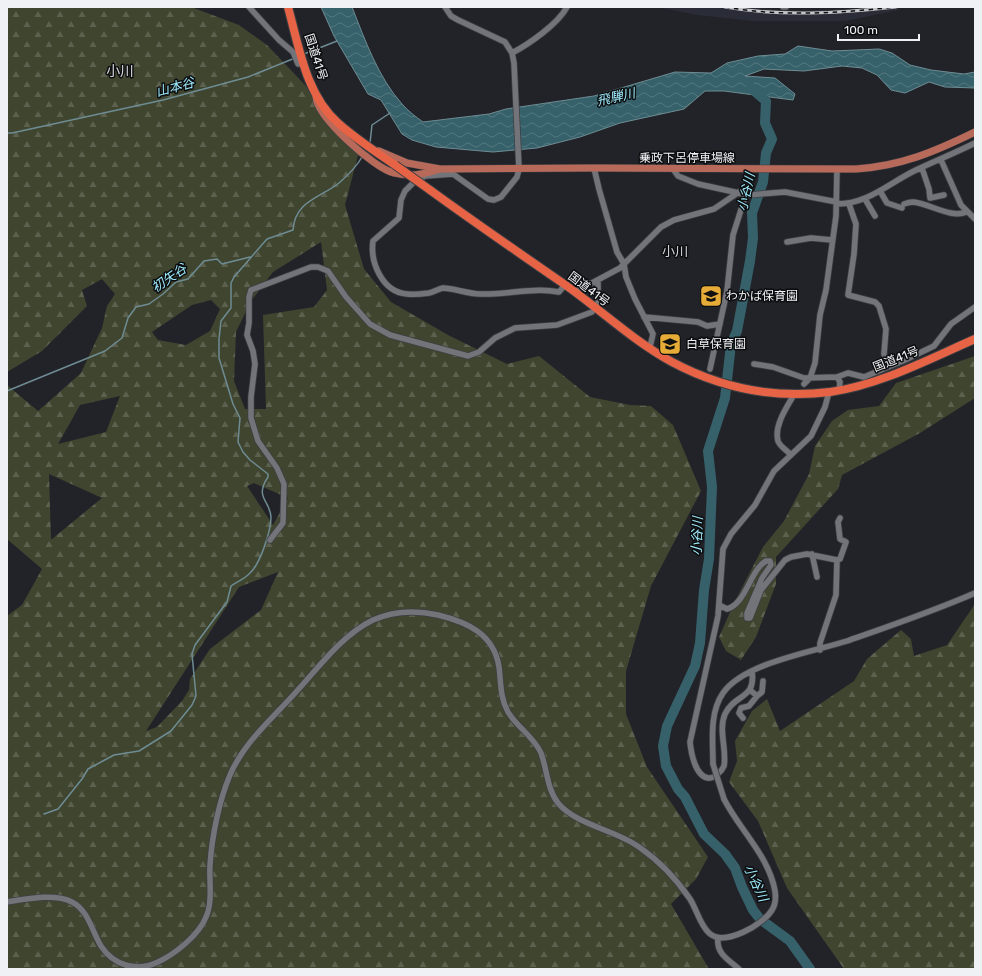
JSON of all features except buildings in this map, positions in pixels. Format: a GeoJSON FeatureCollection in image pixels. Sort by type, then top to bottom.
{"type":"FeatureCollection","features":[{"type":"Feature","properties":{"kind":"highway","name":"国道41号"},"geometry":{"type":"LineString","coordinates":[[288,7],[304,63],[316,94],[338,123],[369,147],[671,361],[726,385],[745,390],[788,394],[829,392],[878,380],[975,340]]}},
{"type":"Feature","properties":{"kind":"main road"},"geometry":{"type":"LineString","coordinates":[[316,94],[316,101],[329,121],[382,168],[402,175],[430,173],[440,169]]}},
{"type":"Feature","properties":{"kind":"main road","name":"乗政下呂停車場線"},"geometry":{"type":"LineString","coordinates":[[440,169],[594,168],[837,170],[877,168],[911,160],[936,151],[975,132]]}},
{"type":"Feature","properties":{"kind":"main road"},"geometry":{"type":"LineString","coordinates":[[369,147],[407,163],[440,169]]}},
{"type":"Feature","properties":{"kind":"street"},"geometry":{"type":"LineString","coordinates":[[249,7],[279,40],[293,52],[298,64],[304,63]]}},
{"type":"Feature","properties":{"kind":"street"},"geometry":{"type":"LineString","coordinates":[[445,7],[451,16],[505,42],[512,53],[519,169],[517,177],[502,197],[494,200],[488,199],[453,174],[425,176],[414,182],[405,192],[401,200],[399,218],[373,241],[371,252],[373,263],[378,273],[390,286],[398,292],[407,294],[428,293],[442,288],[482,294],[549,290],[559,292],[565,285]]}},
{"type":"Feature","properties":{"kind":"street"},"geometry":{"type":"LineString","coordinates":[[512,53],[523,48],[558,20],[567,7]]}},
{"type":"Feature","properties":{"kind":"street"},"geometry":{"type":"LineString","coordinates":[[673,169],[678,176],[698,184],[747,195],[796,193],[837,203],[849,204],[865,199],[922,168],[975,143]]}},
{"type":"Feature","properties":{"kind":"street"},"geometry":{"type":"LineString","coordinates":[[940,160],[961,205],[966,212],[975,219]]}},
{"type":"Feature","properties":{"kind":"street"},"geometry":{"type":"LineString","coordinates":[[594,168],[606,217],[617,252],[624,264],[626,277],[653,334],[650,347]]}},
{"type":"Feature","properties":{"kind":"street"},"geometry":{"type":"LineString","coordinates":[[922,168],[929,189],[930,198],[944,195]]}},
{"type":"Feature","properties":{"kind":"street"},"geometry":{"type":"LineString","coordinates":[[804,384],[810,378],[816,363],[820,315],[826,290],[837,203],[837,170]]}},
{"type":"Feature","properties":{"kind":"street"},"geometry":{"type":"LineString","coordinates":[[880,191],[887,203],[903,206],[914,202],[944,211],[962,214],[966,212]]}},
{"type":"Feature","properties":{"kind":"street"},"geometry":{"type":"LineString","coordinates":[[576,293],[582,285],[598,280],[624,264],[661,227],[674,220],[714,209],[739,192]]}},
{"type":"Feature","properties":{"kind":"street"},"geometry":{"type":"LineString","coordinates":[[710,369],[727,291],[733,235],[747,195]]}},
{"type":"Feature","properties":{"kind":"street"},"geometry":{"type":"LineString","coordinates":[[865,199],[875,216]]}},
{"type":"Feature","properties":{"kind":"street"},"geometry":{"type":"LineString","coordinates":[[849,204],[856,224],[854,254],[848,295],[875,302],[879,306],[886,328],[884,354],[890,366]]}},
{"type":"Feature","properties":{"kind":"street"},"geometry":{"type":"LineString","coordinates":[[787,242],[811,238],[832,240]]}},
{"type":"Feature","properties":{"kind":"street"},"geometry":{"type":"LineString","coordinates":[[270,540],[283,523],[284,484],[278,468],[258,440],[251,418],[251,397],[255,364],[253,351],[246,335],[249,323],[248,297],[251,290],[311,268],[318,267],[328,271],[346,296],[370,324],[390,335],[468,356],[479,352],[495,338],[515,328],[557,325],[592,312]]}},
{"type":"Feature","properties":{"kind":"street"},"geometry":{"type":"LineString","coordinates":[[598,280],[598,303]]}},
{"type":"Feature","properties":{"kind":"street"},"geometry":{"type":"LineString","coordinates":[[754,364],[810,378],[837,377],[848,373],[864,377],[934,346],[951,324],[975,307]]}},
{"type":"Feature","properties":{"kind":"street"},"geometry":{"type":"LineString","coordinates":[[644,317],[698,322],[707,326],[720,324]]}},
{"type":"Feature","properties":{"kind":"street"},"geometry":{"type":"LineString","coordinates":[[837,377],[840,382],[839,390]]}},
{"type":"Feature","properties":{"kind":"street"},"geometry":{"type":"LineString","coordinates":[[752,671],[753,686],[734,703],[725,715],[722,724],[724,766],[720,772],[712,778],[703,776],[694,761],[690,742],[719,605],[723,549],[727,541],[755,505],[774,471],[811,436],[825,407],[829,392]]}},
{"type":"Feature","properties":{"kind":"street"},"geometry":{"type":"LineString","coordinates":[[791,455],[780,446],[778,435],[784,411],[792,398]]}},
{"type":"Feature","properties":{"kind":"street"},"geometry":{"type":"LineString","coordinates":[[820,650],[820,643],[836,595],[838,560],[840,559],[846,542],[840,539],[838,522],[840,518]]}},
{"type":"Feature","properties":{"kind":"street"},"geometry":{"type":"LineString","coordinates":[[719,605],[727,610],[734,605],[763,563],[770,561],[771,565],[762,578],[747,614],[747,618],[750,618],[761,590],[785,560],[795,555],[812,554],[838,560]]}},
{"type":"Feature","properties":{"kind":"street"},"geometry":{"type":"LineString","coordinates":[[812,554],[817,577]]}},
{"type":"Feature","properties":{"kind":"street"},"geometry":{"type":"LineString","coordinates":[[7,902],[51,898],[70,900],[81,908],[102,947],[117,962],[124,966],[137,968],[150,965],[165,958],[200,928],[208,914],[211,857],[220,810],[231,773],[242,752],[340,644],[362,626],[385,616],[414,612],[437,615],[465,623],[474,628],[489,641],[497,658],[501,694],[505,704],[514,720],[537,746],[544,763],[550,788],[559,804],[574,815],[612,831],[640,848],[665,870],[682,889],[690,900],[703,926],[709,933],[718,938],[728,938],[760,923],[768,916],[776,899],[773,885],[759,854],[733,817],[724,799],[713,764],[714,717],[718,700],[730,685],[762,666],[820,650],[975,593]]}},
{"type":"Feature","properties":{"kind":"street"},"geometry":{"type":"LineString","coordinates":[[743,718],[739,713],[740,710],[752,703],[762,692],[763,682]]}},
{"type":"Feature","properties":{"kind":"street"},"geometry":{"type":"LineString","coordinates":[[750,690],[757,696]]}},
{"type":"Feature","properties":{"kind":"street"},"geometry":{"type":"LineString","coordinates":[[718,938],[718,948],[721,953],[739,969]]}},
{"type":"Feature","properties":{"kind":"shaded area"},"geometry":{"type":"Polygon","coordinates":[[[656,7],[744,7],[796,11],[899,7],[899,10],[845,21],[753,21],[697,15],[656,7]]]}},
{"type":"Feature","properties":{"kind":"green space"},"geometry":{"type":"Polygon","coordinates":[[[7,7],[191,7],[239,25],[267,45],[361,144],[345,205],[364,269],[391,302],[448,335],[507,364],[539,356],[590,397],[630,405],[651,406],[673,425],[701,491],[651,586],[626,671],[626,714],[647,767],[708,857],[696,879],[671,904],[709,969],[7,969],[7,616],[22,605],[42,569],[7,539],[7,385],[38,411],[81,373],[102,328],[107,306],[115,294],[102,279],[82,290],[87,306],[42,351],[7,372],[7,7]],[[321,242],[273,272],[251,301],[236,332],[234,381],[245,409],[266,409],[263,315],[314,307],[327,290],[321,242]],[[211,300],[192,305],[152,332],[158,340],[186,345],[210,331],[220,309],[211,300]],[[120,396],[80,405],[58,444],[106,432],[120,396]],[[49,474],[51,539],[102,498],[49,474]],[[254,483],[247,486],[273,525],[288,498],[254,483]],[[278,572],[239,587],[146,731],[157,727],[182,701],[189,690],[190,679],[210,649],[261,610],[278,572]]]}},
{"type":"Feature","properties":{"kind":"green space"},"geometry":{"type":"Polygon","coordinates":[[[975,356],[975,398],[920,433],[842,475],[838,489],[776,557],[776,584],[756,637],[741,660],[726,651],[719,637],[735,601],[763,547],[784,521],[809,474],[815,446],[832,421],[848,410],[879,406],[896,383],[975,356]]]}},
{"type":"Feature","properties":{"kind":"green space"},"geometry":{"type":"Polygon","coordinates":[[[975,604],[975,969],[844,969],[787,888],[758,821],[729,782],[737,761],[735,741],[752,711],[767,699],[780,731],[854,681],[867,659],[901,630],[911,639],[914,656],[947,645],[975,604]]]}},
{"type":"Feature","properties":{"kind":"water","name":"飛騨川"},"geometry":{"type":"Polygon","coordinates":[[[321,7],[352,7],[373,58],[386,82],[404,107],[423,122],[489,114],[506,109],[594,96],[675,72],[711,73],[727,63],[758,56],[785,54],[798,46],[832,51],[879,49],[892,53],[910,65],[931,70],[964,74],[975,72],[975,88],[945,87],[929,82],[905,93],[891,90],[877,75],[862,68],[842,66],[804,71],[764,69],[745,76],[775,78],[795,94],[793,100],[724,91],[705,91],[684,109],[620,123],[580,137],[537,148],[493,152],[436,147],[412,140],[402,134],[381,100],[368,94],[334,36],[321,7]]]}},
{"type":"Feature","properties":{"kind":"waterway","name":"山本谷"},"geometry":{"type":"LineString","coordinates":[[304,54],[337,41]]}},
{"type":"Feature","properties":{"kind":"waterway","name":"山本谷"},"geometry":{"type":"LineString","coordinates":[[7,133],[163,100],[248,77],[295,58]]}},
{"type":"Feature","properties":{"kind":"waterway","name":"小谷川"},"geometry":{"type":"LineString","coordinates":[[751,88],[766,101],[765,123],[772,139],[766,153],[763,182],[752,213],[753,238],[750,261],[737,331],[731,344],[725,398],[708,451],[712,487],[709,559],[704,590],[700,643],[695,666],[667,726],[663,746],[666,766],[678,789],[685,797],[704,834],[725,854],[735,868],[753,910],[760,919],[790,941],[810,969]]}},
{"type":"Feature","properties":{"kind":"waterway","name":"初矢谷"},"geometry":{"type":"LineString","coordinates":[[370,143],[372,125],[390,113]]}},
{"type":"Feature","properties":{"kind":"waterway"},"geometry":{"type":"LineString","coordinates":[[44,814],[58,809],[88,769],[114,755],[139,751],[171,731],[192,705],[196,696],[192,654],[195,645],[227,602],[231,586],[243,579],[253,570],[261,556],[271,523],[270,511],[262,490],[268,474],[250,460],[243,452],[238,442],[240,418],[233,404],[219,358],[221,321],[231,308],[231,283],[234,277],[267,239],[293,230],[295,220],[303,206],[339,183],[352,171],[362,157]]}},
{"type":"Feature","properties":{"kind":"waterway","name":"初矢谷"},"geometry":{"type":"LineString","coordinates":[[7,391],[105,351],[122,338],[128,318],[136,307],[149,304],[176,282],[188,279],[204,261],[217,259],[222,264],[250,257]]}},
{"type":"Feature","properties":{"kind":"railway"},"geometry":{"type":"LineString","coordinates":[[725,7],[789,13],[853,11],[896,7]]}},
{"type":"Feature","properties":{"kind":"place","name":"わかば保育園"},"geometry":{"type":"Point","coordinates":[711,296]}},
{"type":"Feature","properties":{"kind":"place","name":"白草保育園"},"geometry":{"type":"Point","coordinates":[670,344]}},
{"type":"Feature","properties":{"kind":"district","name":"小川"},"geometry":{"type":"Point","coordinates":[120,71]}},
{"type":"Feature","properties":{"kind":"district","name":"小川"},"geometry":{"type":"Point","coordinates":[675,251]}}]}
